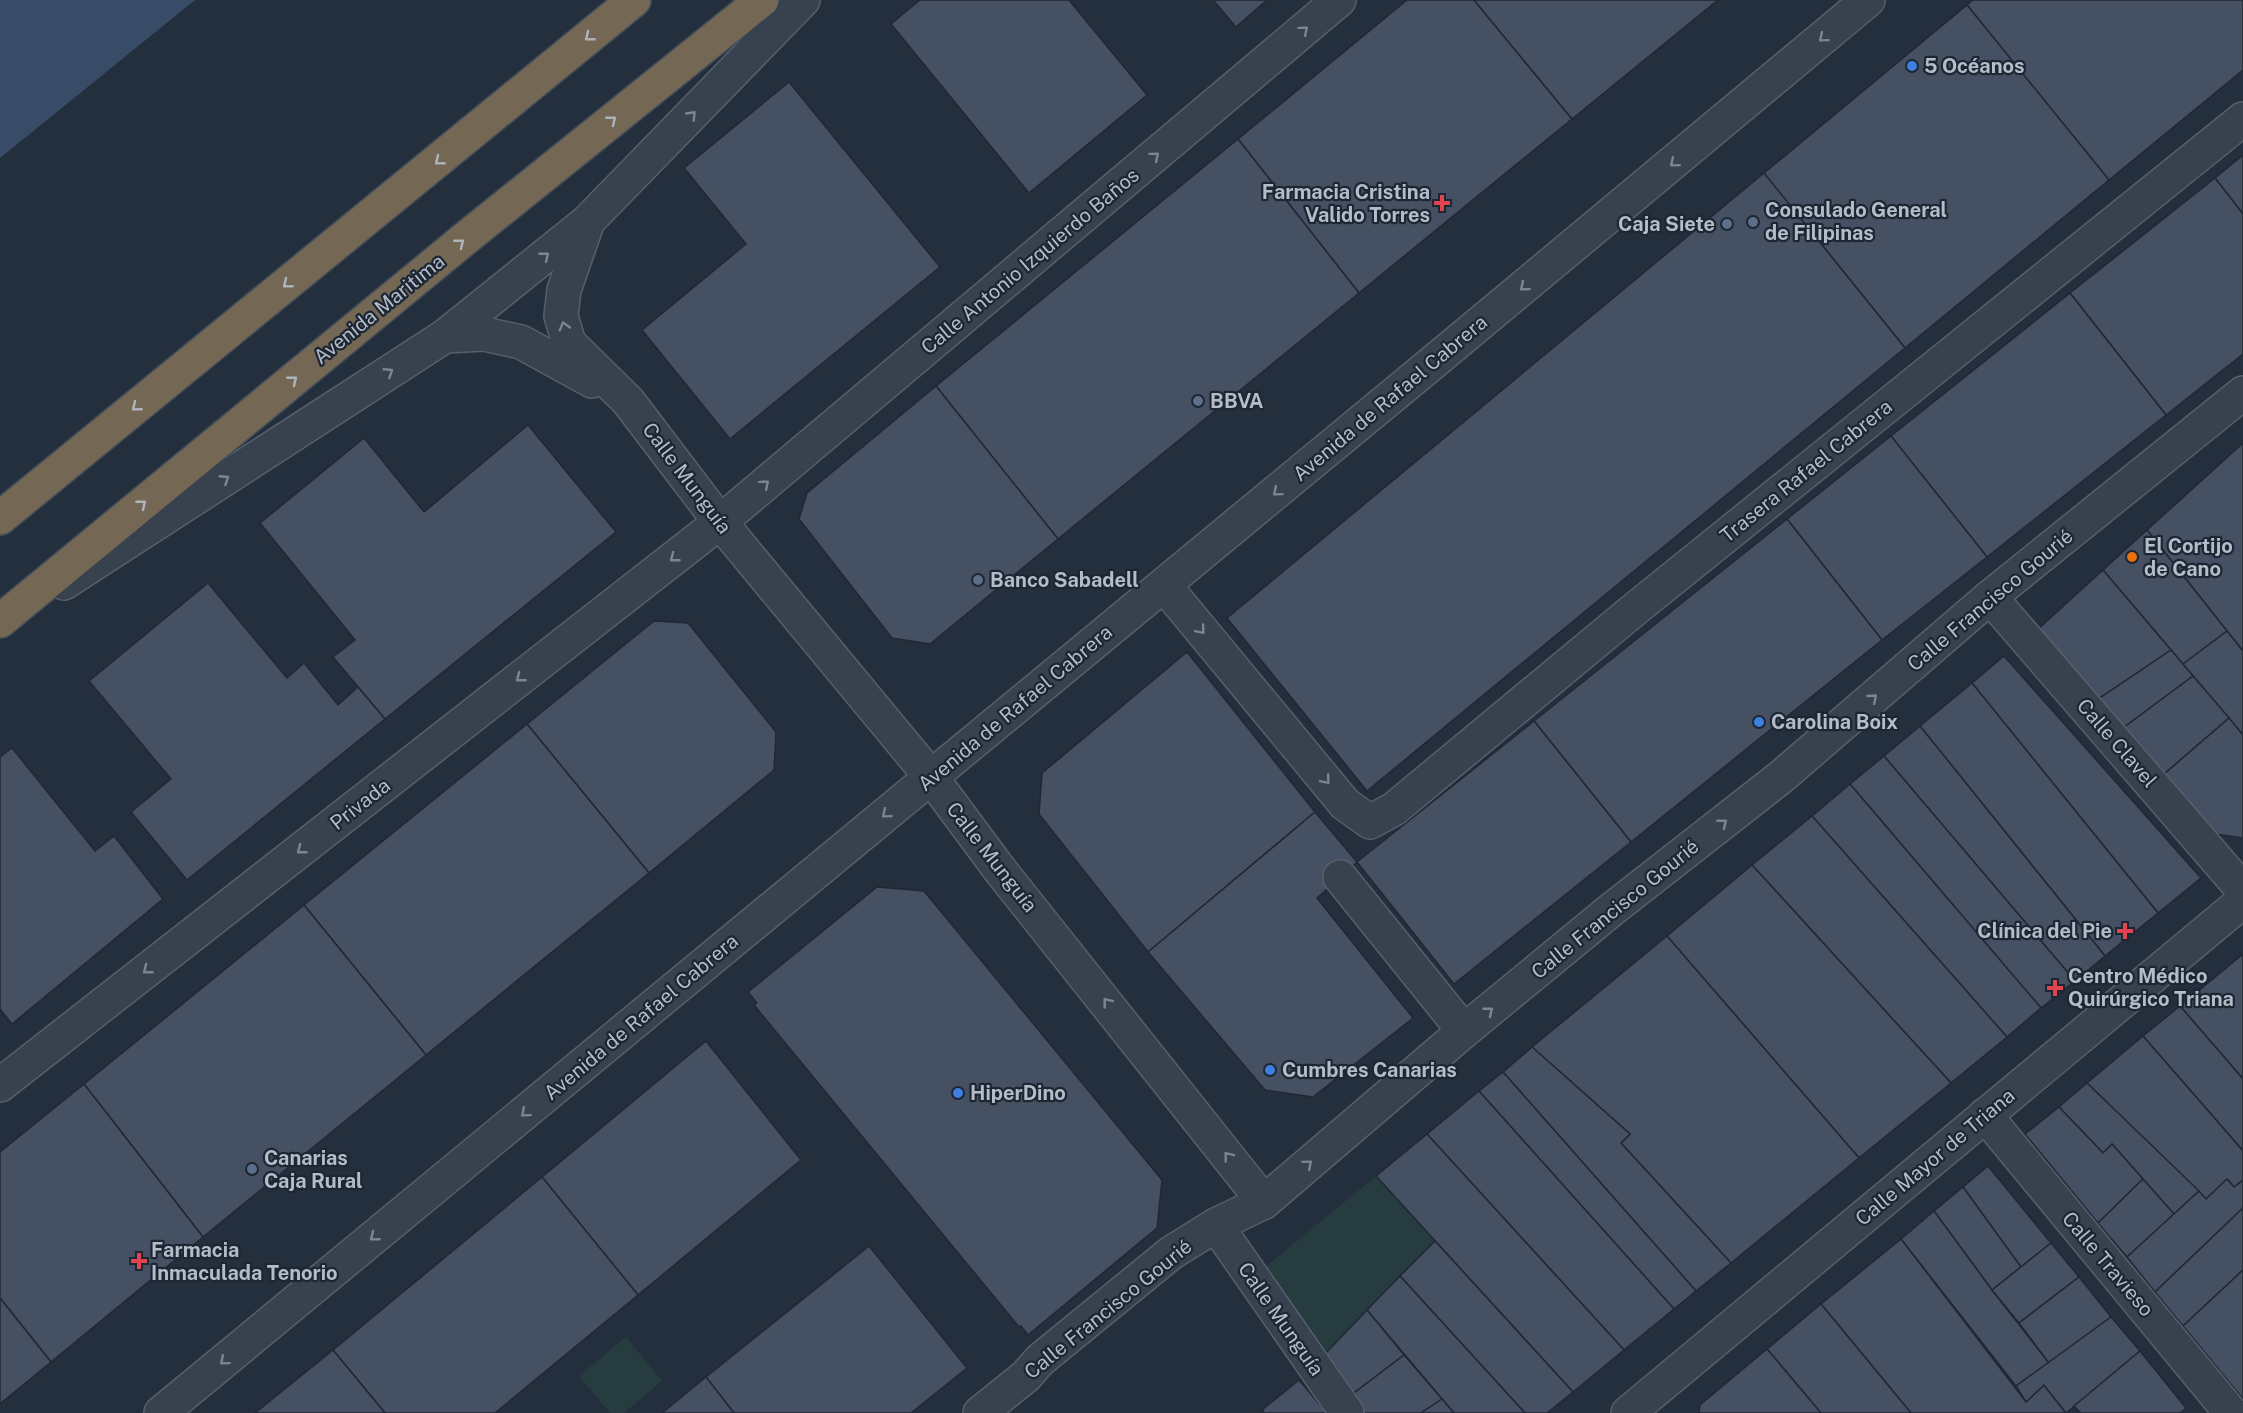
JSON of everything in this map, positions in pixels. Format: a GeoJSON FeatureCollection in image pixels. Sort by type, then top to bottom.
{"type":"FeatureCollection","features":[{"type":"Feature","properties":{"kind":"highway"},"geometry":{"type":"LineString","coordinates":[[0,518],[634,0]]}},
{"type":"Feature","properties":{"kind":"highway","name":"Avenida Maritima"},"geometry":{"type":"LineString","coordinates":[[0,623],[467,237],[762,0]]}},
{"type":"Feature","properties":{"kind":"street"},"geometry":{"type":"LineString","coordinates":[[0,623],[445,336],[588,221],[803,0]]}},
{"type":"Feature","properties":{"kind":"street","name":"Calle Antonio Izquierdo Baños"},"geometry":{"type":"LineString","coordinates":[[720,522],[1339,0]]}},
{"type":"Feature","properties":{"kind":"street","name":"Avenida de Rafael Cabrera"},"geometry":{"type":"LineString","coordinates":[[161,1413],[1868,0]]}},
{"type":"Feature","properties":{"kind":"street","name":"Trasera Rafael Cabrera"},"geometry":{"type":"LineString","coordinates":[[1164,585],[1345,804],[1370,822],[1394,808],[1635,609],[2243,119]]}},
{"type":"Feature","properties":{"kind":"street","name":"Calle Munguía"},"geometry":{"type":"LineString","coordinates":[[588,221],[564,290],[561,316],[569,343],[628,401],[720,522],[931,777],[1000,870],[1264,1202]]}},
{"type":"Feature","properties":{"kind":"street"},"geometry":{"type":"LineString","coordinates":[[445,336],[484,334],[521,342],[628,401]]}},
{"type":"Feature","properties":{"kind":"street","name":"Calle Francisco Gourié"},"geometry":{"type":"LineString","coordinates":[[980,1413],[1026,1376],[1040,1360],[1171,1253],[1216,1225],[1264,1202],[1464,1031],[1611,910],[1781,777],[1990,597],[2243,393]]}},
{"type":"Feature","properties":{"kind":"street","name":"Privada"},"geometry":{"type":"LineString","coordinates":[[0,1085],[720,522]]}},
{"type":"Feature","properties":{"kind":"street","name":"Calle Clavel"},"geometry":{"type":"LineString","coordinates":[[1990,597],[2243,890]]}},
{"type":"Feature","properties":{"kind":"street"},"geometry":{"type":"LineString","coordinates":[[1340,877],[1464,1031]]}},
{"type":"Feature","properties":{"kind":"street","name":"Calle Mayor de Triana"},"geometry":{"type":"LineString","coordinates":[[1643,1409],[1985,1115],[2243,901]]}},
{"type":"Feature","properties":{"kind":"street","name":"Calle Travieso"},"geometry":{"type":"LineString","coordinates":[[1985,1115],[2231,1413]]}},
{"type":"Feature","properties":{"kind":"street","name":"Calle Munguía"},"geometry":{"type":"LineString","coordinates":[[1216,1225],[1347,1413]]}},
{"type":"Feature","properties":{"kind":"green space"},"geometry":{"type":"Polygon","coordinates":[[[1376,1176],[1435,1241],[1323,1356],[1264,1268],[1376,1176]]]}},
{"type":"Feature","properties":{"kind":"green space"},"geometry":{"type":"Polygon","coordinates":[[[626,1337],[662,1381],[624,1413],[610,1413],[579,1376],[626,1337]]]}},
{"type":"Feature","properties":{"kind":"water"},"geometry":{"type":"Polygon","coordinates":[[[0,0],[195,0],[0,158],[0,0]]]}},
{"type":"Feature","properties":{"kind":"building"},"geometry":{"type":"Polygon","coordinates":[[[920,0],[1069,0],[1147,95],[1029,193],[891,24],[920,0]]]}},
{"type":"Feature","properties":{"kind":"building"},"geometry":{"type":"Polygon","coordinates":[[[1213,0],[1267,0],[1236,27],[1213,0]]]}},
{"type":"Feature","properties":{"kind":"building"},"geometry":{"type":"Polygon","coordinates":[[[1407,0],[1474,0],[1572,119],[1359,293],[1238,139],[1407,0]]]}},
{"type":"Feature","properties":{"kind":"building"},"geometry":{"type":"Polygon","coordinates":[[[1474,0],[1718,0],[1572,119],[1474,0]]]}},
{"type":"Feature","properties":{"kind":"building"},"geometry":{"type":"Polygon","coordinates":[[[1973,0],[2243,0],[2243,70],[2109,180],[1967,5],[1973,0]]]}},
{"type":"Feature","properties":{"kind":"building"},"geometry":{"type":"Polygon","coordinates":[[[1967,5],[2109,180],[1905,348],[1764,173],[1967,5]]]}},
{"type":"Feature","properties":{"kind":"building"},"geometry":{"type":"Polygon","coordinates":[[[789,82],[940,267],[730,439],[642,330],[746,244],[684,168],[789,82]]]}},
{"type":"Feature","properties":{"kind":"building"},"geometry":{"type":"Polygon","coordinates":[[[1238,139],[1359,293],[1058,539],[936,386],[1238,139]]]}},
{"type":"Feature","properties":{"kind":"building"},"geometry":{"type":"Polygon","coordinates":[[[2243,155],[2243,214],[2215,178],[2243,155]]]}},
{"type":"Feature","properties":{"kind":"building"},"geometry":{"type":"Polygon","coordinates":[[[1764,173],[1905,348],[1367,791],[1227,618],[1764,173]]]}},
{"type":"Feature","properties":{"kind":"building"},"geometry":{"type":"Polygon","coordinates":[[[2215,178],[2243,214],[2243,354],[2166,415],[2070,293],[2215,178]]]}},
{"type":"Feature","properties":{"kind":"building"},"geometry":{"type":"Polygon","coordinates":[[[2070,293],[2166,415],[1987,557],[1891,436],[2070,293]]]}},
{"type":"Feature","properties":{"kind":"building"},"geometry":{"type":"Polygon","coordinates":[[[936,386],[1058,539],[930,644],[892,638],[799,519],[807,493],[936,386]]]}},
{"type":"Feature","properties":{"kind":"building"},"geometry":{"type":"Polygon","coordinates":[[[528,425],[616,532],[385,719],[333,657],[355,640],[260,523],[364,438],[424,512],[528,425]]]}},
{"type":"Feature","properties":{"kind":"building"},"geometry":{"type":"Polygon","coordinates":[[[1891,436],[1987,557],[1882,640],[1787,519],[1891,436]]]}},
{"type":"Feature","properties":{"kind":"building"},"geometry":{"type":"Polygon","coordinates":[[[2243,443],[2243,651],[2147,530],[2243,443]]]}},
{"type":"Feature","properties":{"kind":"building"},"geometry":{"type":"Polygon","coordinates":[[[1787,519],[1882,640],[1631,842],[1534,721],[1787,519]]]}},
{"type":"Feature","properties":{"kind":"building"},"geometry":{"type":"Polygon","coordinates":[[[2147,530],[2227,631],[2183,664],[2103,570],[2147,530]]]}},
{"type":"Feature","properties":{"kind":"building"},"geometry":{"type":"Polygon","coordinates":[[[2103,570],[2171,650],[2097,700],[2036,631],[2103,570]]]}},
{"type":"Feature","properties":{"kind":"building"},"geometry":{"type":"Polygon","coordinates":[[[208,583],[287,678],[304,663],[338,705],[358,687],[385,719],[187,880],[131,812],[171,779],[89,681],[208,583]]]}},
{"type":"Feature","properties":{"kind":"building"},"geometry":{"type":"Polygon","coordinates":[[[654,621],[688,623],[776,732],[774,770],[649,873],[527,724],[654,621]]]}},
{"type":"Feature","properties":{"kind":"building"},"geometry":{"type":"Polygon","coordinates":[[[2227,631],[2243,651],[2243,735],[2183,664],[2227,631]]]}},
{"type":"Feature","properties":{"kind":"building"},"geometry":{"type":"Polygon","coordinates":[[[2171,650],[2193,676],[2123,728],[2097,700],[2171,650]]]}},
{"type":"Feature","properties":{"kind":"building"},"geometry":{"type":"Polygon","coordinates":[[[1187,652],[1315,812],[1148,952],[1039,814],[1042,773],[1187,652]]]}},
{"type":"Feature","properties":{"kind":"building"},"geometry":{"type":"Polygon","coordinates":[[[2004,656],[2201,878],[2158,913],[1972,683],[2004,656]]]}},
{"type":"Feature","properties":{"kind":"building"},"geometry":{"type":"Polygon","coordinates":[[[2193,676],[2229,718],[2163,775],[2123,728],[2193,676]]]}},
{"type":"Feature","properties":{"kind":"building"},"geometry":{"type":"Polygon","coordinates":[[[1972,683],[2158,913],[2105,956],[1920,726],[1972,683]]]}},
{"type":"Feature","properties":{"kind":"building"},"geometry":{"type":"Polygon","coordinates":[[[2229,718],[2243,735],[2243,838],[2215,834],[2163,775],[2229,718]]]}},
{"type":"Feature","properties":{"kind":"building"},"geometry":{"type":"Polygon","coordinates":[[[1534,721],[1631,842],[1454,984],[1357,862],[1534,721]]]}},
{"type":"Feature","properties":{"kind":"building"},"geometry":{"type":"Polygon","coordinates":[[[527,724],[649,873],[426,1055],[304,905],[527,724]]]}},
{"type":"Feature","properties":{"kind":"building"},"geometry":{"type":"Polygon","coordinates":[[[1920,726],[2105,956],[2075,981],[1884,756],[1920,726]]]}},
{"type":"Feature","properties":{"kind":"building"},"geometry":{"type":"Polygon","coordinates":[[[12,748],[95,851],[114,836],[163,899],[12,1024],[0,1009],[0,757],[12,748]]]}},
{"type":"Feature","properties":{"kind":"building"},"geometry":{"type":"Polygon","coordinates":[[[1884,756],[2075,981],[2041,1008],[1850,784],[1884,756]]]}},
{"type":"Feature","properties":{"kind":"building"},"geometry":{"type":"Polygon","coordinates":[[[1850,784],[2041,1008],[2007,1037],[1812,816],[1850,784]]]}},
{"type":"Feature","properties":{"kind":"building"},"geometry":{"type":"Polygon","coordinates":[[[1315,812],[1357,862],[1317,898],[1413,1018],[1313,1097],[1265,1090],[1148,952],[1315,812]]]}},
{"type":"Feature","properties":{"kind":"building"},"geometry":{"type":"Polygon","coordinates":[[[1812,816],[2007,1037],[1951,1083],[1752,865],[1812,816]]]}},
{"type":"Feature","properties":{"kind":"building"},"geometry":{"type":"Polygon","coordinates":[[[1752,865],[1951,1083],[1859,1158],[1667,936],[1752,865]]]}},
{"type":"Feature","properties":{"kind":"building","name":"HiperDino"},"geometry":{"type":"Polygon","coordinates":[[[877,887],[924,891],[1162,1180],[1157,1228],[1028,1335],[1021,1326],[1019,1327],[754,1005],[757,1003],[748,992],[877,887]]]}},
{"type":"Feature","properties":{"kind":"building"},"geometry":{"type":"Polygon","coordinates":[[[304,905],[426,1055],[203,1237],[84,1084],[304,905]]]}},
{"type":"Feature","properties":{"kind":"building"},"geometry":{"type":"Polygon","coordinates":[[[1667,936],[1859,1158],[1731,1263],[1621,1143],[1630,1134],[1532,1047],[1667,936]]]}},
{"type":"Feature","properties":{"kind":"building"},"geometry":{"type":"Polygon","coordinates":[[[2243,954],[2243,1079],[2180,1006],[2243,954]]]}},
{"type":"Feature","properties":{"kind":"building"},"geometry":{"type":"Polygon","coordinates":[[[2180,1006],[2243,1079],[2243,1151],[2143,1036],[2180,1006]]]}},
{"type":"Feature","properties":{"kind":"building"},"geometry":{"type":"Polygon","coordinates":[[[2143,1036],[2243,1151],[2243,1180],[2234,1187],[2227,1179],[2206,1199],[2087,1083],[2143,1036]]]}},
{"type":"Feature","properties":{"kind":"building"},"geometry":{"type":"Polygon","coordinates":[[[706,1041],[801,1160],[638,1295],[542,1177],[706,1041]]]}},
{"type":"Feature","properties":{"kind":"building"},"geometry":{"type":"Polygon","coordinates":[[[1532,1047],[1630,1134],[1621,1143],[1731,1263],[1696,1291],[1503,1072],[1532,1047]]]}},
{"type":"Feature","properties":{"kind":"building"},"geometry":{"type":"Polygon","coordinates":[[[1503,1072],[1696,1291],[1674,1309],[1479,1091],[1503,1072]]]}},
{"type":"Feature","properties":{"kind":"building"},"geometry":{"type":"Polygon","coordinates":[[[2087,1083],[2199,1191],[2174,1214],[2112,1144],[2103,1153],[2059,1107],[2087,1083]]]}},
{"type":"Feature","properties":{"kind":"building"},"geometry":{"type":"Polygon","coordinates":[[[84,1084],[203,1237],[51,1362],[0,1298],[0,1152],[84,1084]]]}},
{"type":"Feature","properties":{"kind":"building"},"geometry":{"type":"Polygon","coordinates":[[[1479,1091],[1674,1309],[1624,1350],[1427,1134],[1479,1091]]]}},
{"type":"Feature","properties":{"kind":"building"},"geometry":{"type":"Polygon","coordinates":[[[2059,1107],[2103,1153],[2112,1144],[2143,1179],[2098,1223],[2025,1134],[2059,1107]]]}},
{"type":"Feature","properties":{"kind":"building"},"geometry":{"type":"Polygon","coordinates":[[[1427,1134],[1624,1350],[1573,1392],[1376,1176],[1427,1134]]]}},
{"type":"Feature","properties":{"kind":"building"},"geometry":{"type":"Polygon","coordinates":[[[1988,1166],[2051,1243],[2021,1267],[1963,1187],[1988,1166]]]}},
{"type":"Feature","properties":{"kind":"building"},"geometry":{"type":"Polygon","coordinates":[[[542,1177],[638,1295],[495,1413],[385,1413],[333,1350],[542,1177]]]}},
{"type":"Feature","properties":{"kind":"building"},"geometry":{"type":"Polygon","coordinates":[[[2143,1179],[2174,1214],[2127,1257],[2098,1223],[2143,1179]]]}},
{"type":"Feature","properties":{"kind":"building"},"geometry":{"type":"Polygon","coordinates":[[[2227,1179],[2234,1187],[2243,1180],[2243,1208],[2155,1292],[2127,1257],[2199,1191],[2206,1199],[2227,1179]]]}},
{"type":"Feature","properties":{"kind":"building"},"geometry":{"type":"Polygon","coordinates":[[[1963,1187],[2021,1267],[1992,1290],[1934,1211],[1963,1187]]]}},
{"type":"Feature","properties":{"kind":"building"},"geometry":{"type":"Polygon","coordinates":[[[2243,1208],[2243,1270],[2183,1326],[2155,1292],[2243,1208]]]}},
{"type":"Feature","properties":{"kind":"building"},"geometry":{"type":"Polygon","coordinates":[[[1934,1211],[2049,1363],[2016,1386],[1901,1239],[1934,1211]]]}},
{"type":"Feature","properties":{"kind":"building"},"geometry":{"type":"Polygon","coordinates":[[[1901,1239],[2026,1402],[2044,1385],[2066,1413],[1911,1413],[1821,1304],[1901,1239]]]}},
{"type":"Feature","properties":{"kind":"building"},"geometry":{"type":"Polygon","coordinates":[[[1435,1241],[1573,1392],[1547,1413],[1525,1413],[1400,1276],[1435,1241]]]}},
{"type":"Feature","properties":{"kind":"building"},"geometry":{"type":"Polygon","coordinates":[[[2051,1243],[2079,1277],[2019,1323],[1992,1290],[2051,1243]]]}},
{"type":"Feature","properties":{"kind":"building"},"geometry":{"type":"Polygon","coordinates":[[[869,1246],[967,1368],[911,1413],[734,1413],[706,1377],[869,1246]]]}},
{"type":"Feature","properties":{"kind":"building"},"geometry":{"type":"Polygon","coordinates":[[[2243,1270],[2243,1399],[2183,1326],[2243,1270]]]}},
{"type":"Feature","properties":{"kind":"building"},"geometry":{"type":"Polygon","coordinates":[[[1400,1276],[1525,1413],[1454,1413],[1367,1310],[1400,1276]]]}},
{"type":"Feature","properties":{"kind":"building"},"geometry":{"type":"Polygon","coordinates":[[[2079,1277],[2111,1317],[2049,1363],[2019,1323],[2079,1277]]]}},
{"type":"Feature","properties":{"kind":"building"},"geometry":{"type":"Polygon","coordinates":[[[0,1298],[51,1362],[0,1404],[0,1298]]]}},
{"type":"Feature","properties":{"kind":"building"},"geometry":{"type":"Polygon","coordinates":[[[1821,1304],[1911,1413],[1821,1413],[1767,1349],[1821,1304]]]}},
{"type":"Feature","properties":{"kind":"building"},"geometry":{"type":"Polygon","coordinates":[[[1367,1310],[1404,1355],[1350,1396],[1323,1356],[1367,1310]]]}},
{"type":"Feature","properties":{"kind":"building"},"geometry":{"type":"Polygon","coordinates":[[[2111,1317],[2140,1351],[2066,1413],[2044,1385],[2026,1402],[2016,1386],[2111,1317]]]}},
{"type":"Feature","properties":{"kind":"building"},"geometry":{"type":"Polygon","coordinates":[[[1767,1349],[1821,1413],[1699,1413],[1700,1405],[1767,1349]]]}},
{"type":"Feature","properties":{"kind":"building"},"geometry":{"type":"Polygon","coordinates":[[[333,1350],[385,1413],[255,1413],[333,1350]]]}},
{"type":"Feature","properties":{"kind":"building"},"geometry":{"type":"Polygon","coordinates":[[[2140,1351],[2186,1408],[2180,1413],[2081,1413],[2074,1406],[2140,1351]]]}},
{"type":"Feature","properties":{"kind":"building"},"geometry":{"type":"Polygon","coordinates":[[[1404,1355],[1442,1399],[1421,1413],[1361,1413],[1350,1396],[1404,1355]]]}},
{"type":"Feature","properties":{"kind":"building"},"geometry":{"type":"Polygon","coordinates":[[[706,1377],[734,1413],[662,1413],[706,1377]]]}},
{"type":"Feature","properties":{"kind":"building"},"geometry":{"type":"Polygon","coordinates":[[[1299,1380],[1327,1413],[1264,1413],[1262,1410],[1299,1380]]]}},
{"type":"Feature","properties":{"kind":"building"},"geometry":{"type":"Polygon","coordinates":[[[1442,1399],[1454,1413],[1421,1413],[1442,1399]]]}},
{"type":"Feature","properties":{"kind":"place","name":"5 Océanos"},"geometry":{"type":"Point","coordinates":[1912,66]}},
{"type":"Feature","properties":{"kind":"place","name":"Farmacia Cristina Valido Torres"},"geometry":{"type":"Point","coordinates":[1442,203]}},
{"type":"Feature","properties":{"kind":"place","name":"Consulado General de Filipinas"},"geometry":{"type":"Point","coordinates":[1753,222]}},
{"type":"Feature","properties":{"kind":"place","name":"Caja Siete"},"geometry":{"type":"Point","coordinates":[1727,224]}},
{"type":"Feature","properties":{"kind":"place","name":"BBVA"},"geometry":{"type":"Point","coordinates":[1198,401]}},
{"type":"Feature","properties":{"kind":"place","name":"El Cortijo de Cano"},"geometry":{"type":"Point","coordinates":[2132,557]}},
{"type":"Feature","properties":{"kind":"place","name":"Banco Sabadell"},"geometry":{"type":"Point","coordinates":[978,580]}},
{"type":"Feature","properties":{"kind":"place","name":"Carolina Boix"},"geometry":{"type":"Point","coordinates":[1759,722]}},
{"type":"Feature","properties":{"kind":"place","name":"Clínica del Pie"},"geometry":{"type":"Point","coordinates":[2125,931]}},
{"type":"Feature","properties":{"kind":"place","name":"Centro Médico Quirúrgico Triana"},"geometry":{"type":"Point","coordinates":[2055,988]}},
{"type":"Feature","properties":{"kind":"place","name":"Cumbres Canarias"},"geometry":{"type":"Point","coordinates":[1270,1070]}},
{"type":"Feature","properties":{"kind":"place","name":"HiperDino"},"geometry":{"type":"Point","coordinates":[958,1093]}},
{"type":"Feature","properties":{"kind":"place","name":"Canarias Caja Rural"},"geometry":{"type":"Point","coordinates":[252,1169]}},
{"type":"Feature","properties":{"kind":"place","name":"Farmacia Inmaculada Tenorio"},"geometry":{"type":"Point","coordinates":[139,1261]}}]}
